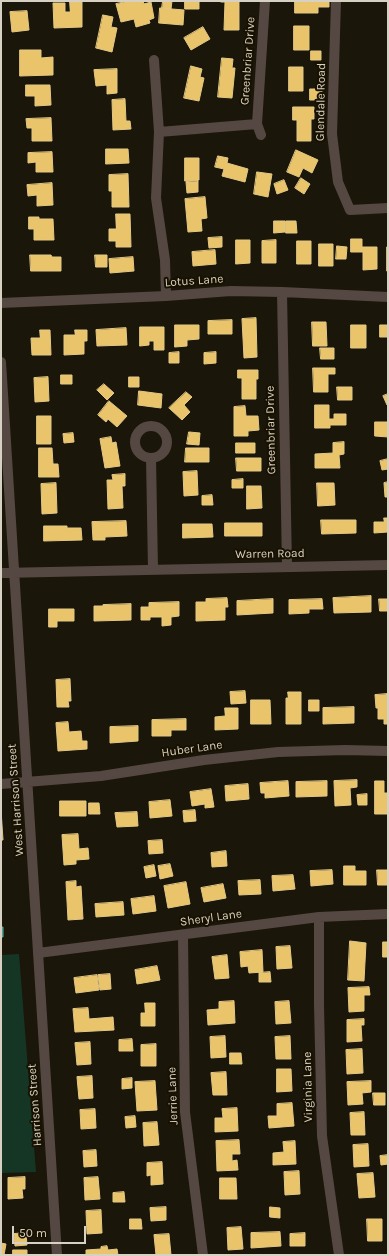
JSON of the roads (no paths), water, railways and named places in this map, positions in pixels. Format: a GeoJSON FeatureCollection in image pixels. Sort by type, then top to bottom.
{"type":"FeatureCollection","features":[{"type":"Feature","properties":{"kind":"street","name":"Greenbriar Drive"},"geometry":{"type":"LineString","coordinates":[[261,135],[257,124],[265,1]]}},
{"type":"Feature","properties":{"kind":"street","name":"Glendale Road"},"geometry":{"type":"LineString","coordinates":[[336,1],[332,134],[338,182],[350,210],[388,208]]}},
{"type":"Feature","properties":{"kind":"street"},"geometry":{"type":"LineString","coordinates":[[154,60],[159,132],[156,198],[165,260],[166,296]]}},
{"type":"Feature","properties":{"kind":"street"},"geometry":{"type":"LineString","coordinates":[[159,132],[257,124]]}},
{"type":"Feature","properties":{"kind":"street","name":"Lotus Lane"},"geometry":{"type":"LineString","coordinates":[[1,303],[166,296],[231,291],[388,297]]}},
{"type":"Feature","properties":{"kind":"street","name":"Greenbriar Drive"},"geometry":{"type":"LineString","coordinates":[[282,292],[287,567]]}},
{"type":"Feature","properties":{"kind":"street"},"geometry":{"type":"LineString","coordinates":[[1,362],[14,573]]}},
{"type":"Feature","properties":{"kind":"street"},"geometry":{"type":"LineString","coordinates":[[151,458],[153,569]]}},
{"type":"Feature","properties":{"kind":"street","name":"Warren Road"},"geometry":{"type":"LineString","coordinates":[[1,573],[388,565]]}},
{"type":"Feature","properties":{"kind":"street","name":"West Harrison Street"},"geometry":{"type":"LineString","coordinates":[[14,573],[38,953]]}},
{"type":"Feature","properties":{"kind":"street","name":"Huber Lane"},"geometry":{"type":"LineString","coordinates":[[1,784],[101,776],[204,760],[278,752],[345,750],[388,752]]}},
{"type":"Feature","properties":{"kind":"street","name":"Sheryl Lane"},"geometry":{"type":"LineString","coordinates":[[38,953],[320,917],[388,914]]}},
{"type":"Feature","properties":{"kind":"street","name":"Virginia Lane"},"geometry":{"type":"LineString","coordinates":[[320,917],[319,1005],[322,1136],[339,1255]]}},
{"type":"Feature","properties":{"kind":"street","name":"Jerrie Lane"},"geometry":{"type":"LineString","coordinates":[[183,935],[185,1112],[203,1255]]}},
{"type":"Feature","properties":{"kind":"street","name":"Harrison Street"},"geometry":{"type":"LineString","coordinates":[[38,953],[57,1255]]}}]}
